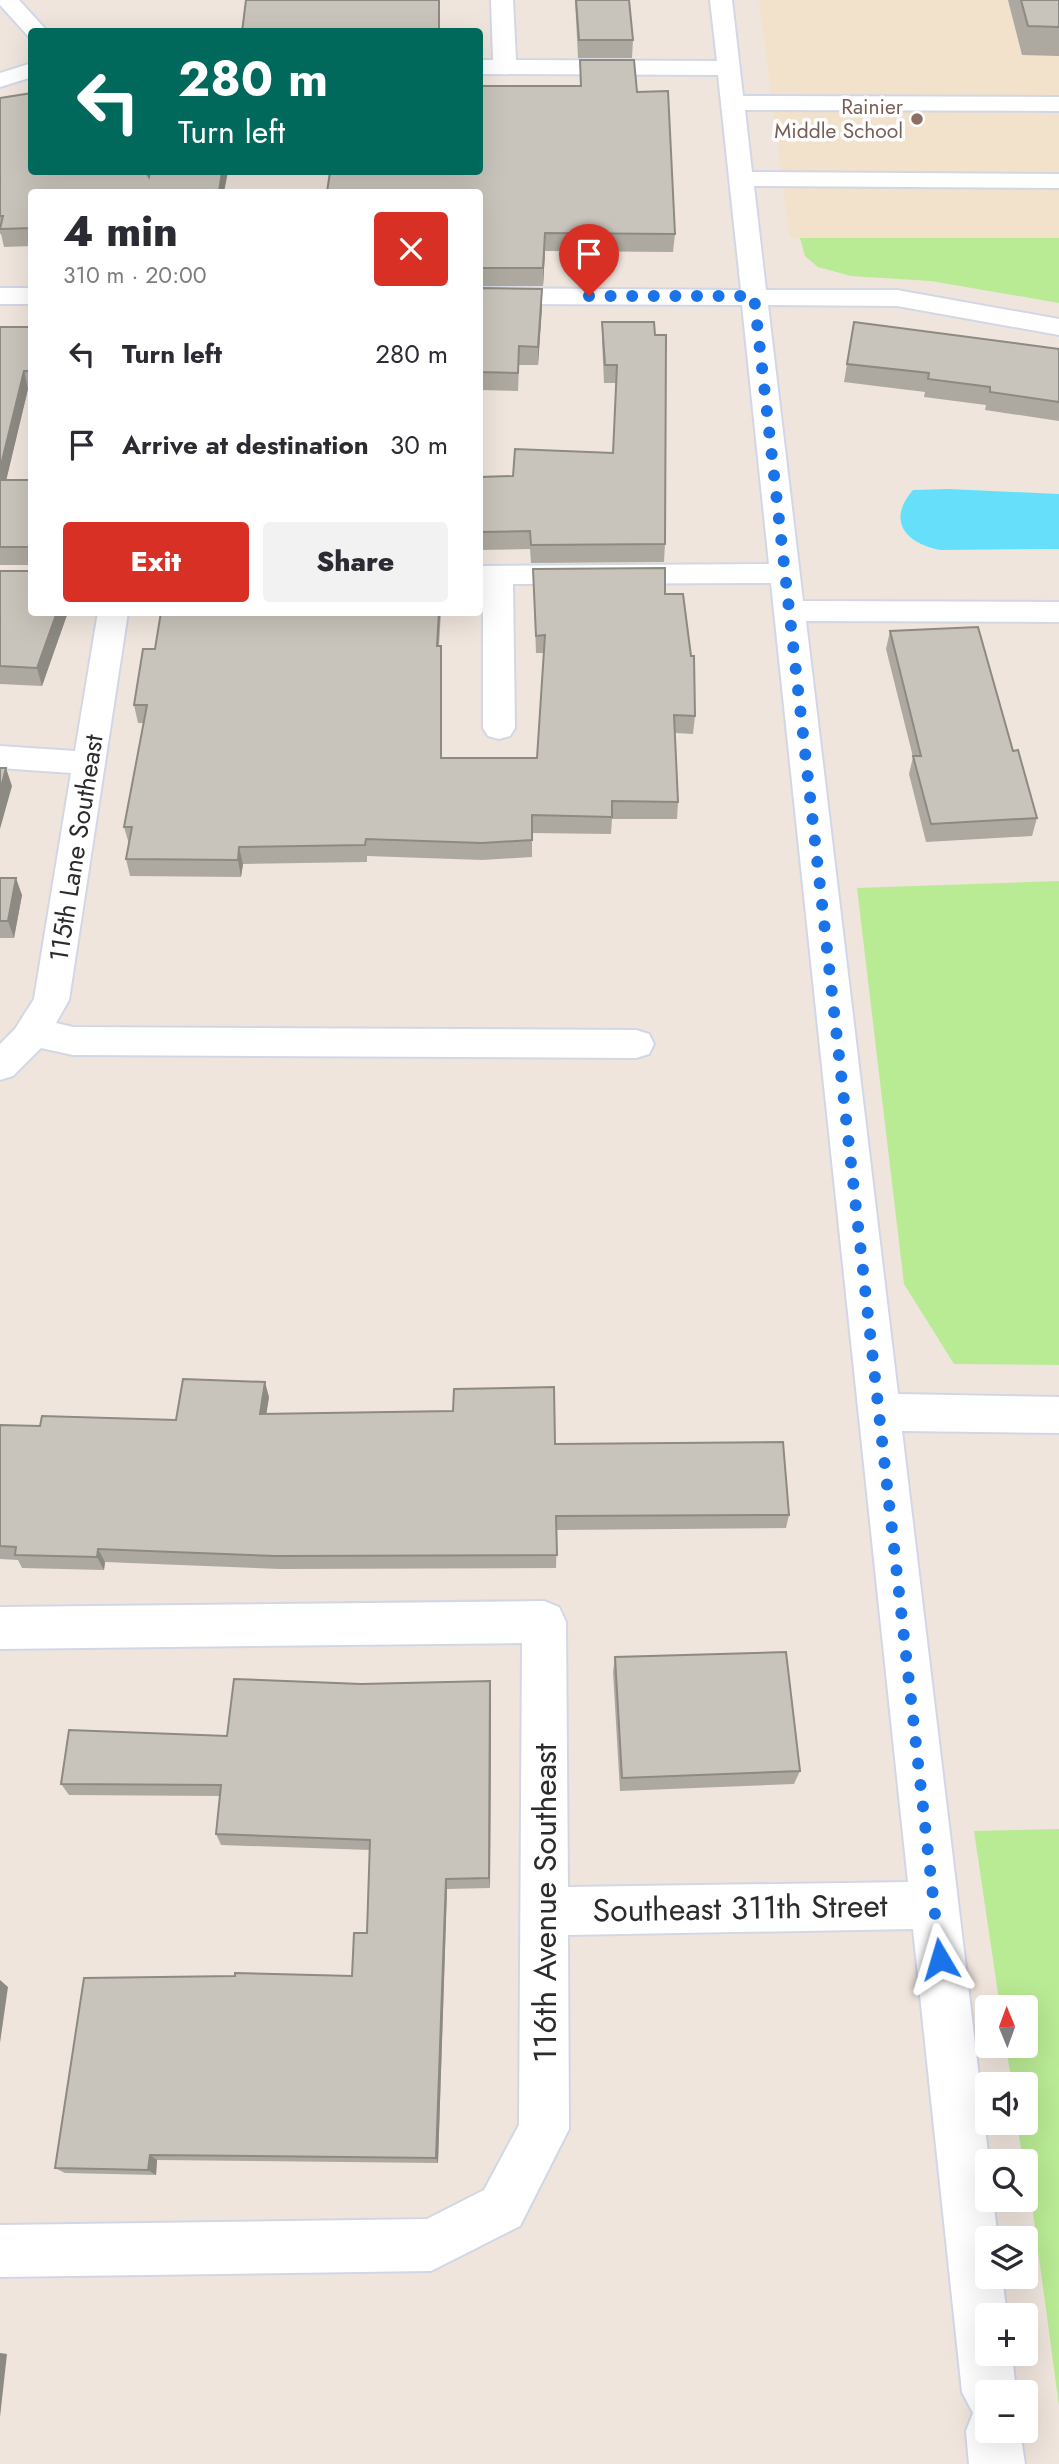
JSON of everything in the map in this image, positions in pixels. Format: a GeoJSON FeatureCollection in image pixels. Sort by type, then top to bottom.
{"type":"FeatureCollection","features":[{"type":"Feature","properties":{"kind":"street"},"geometry":{"type":"LineString","coordinates":[[7,0],[26,30]]}},
{"type":"Feature","properties":{"kind":"street"},"geometry":{"type":"LineString","coordinates":[[502,0],[505,67]]}},
{"type":"Feature","properties":{"kind":"street"},"geometry":{"type":"LineString","coordinates":[[721,0],[988,2380]]}},
{"type":"Feature","properties":{"kind":"street"},"geometry":{"type":"LineString","coordinates":[[483,67],[1059,104]]}},
{"type":"Feature","properties":{"kind":"street"},"geometry":{"type":"LineString","coordinates":[[0,80],[28,72]]}},
{"type":"Feature","properties":{"kind":"street"},"geometry":{"type":"LineString","coordinates":[[741,179],[1059,181]]}},
{"type":"Feature","properties":{"kind":"street"},"geometry":{"type":"LineString","coordinates":[[0,296],[28,296]]}},
{"type":"Feature","properties":{"kind":"street"},"geometry":{"type":"LineString","coordinates":[[483,296],[897,298],[1059,327]]}},
{"type":"Feature","properties":{"kind":"street"},"geometry":{"type":"LineString","coordinates":[[499,728],[489,575],[785,573]]}},
{"type":"Feature","properties":{"kind":"street"},"geometry":{"type":"LineString","coordinates":[[789,611],[1059,612]]}},
{"type":"Feature","properties":{"kind":"street","name":"115th Lane Southeast"},"geometry":{"type":"LineString","coordinates":[[0,1066],[32,1032],[51,1000],[112,616]]}},
{"type":"Feature","properties":{"kind":"street"},"geometry":{"type":"LineString","coordinates":[[0,757],[90,763]]}},
{"type":"Feature","properties":{"kind":"street"},"geometry":{"type":"LineString","coordinates":[[32,1032],[73,1041],[636,1044]]}},
{"type":"Feature","properties":{"kind":"street"},"geometry":{"type":"LineString","coordinates":[[879,1412],[1059,1415]]}},
{"type":"Feature","properties":{"kind":"street","name":"116th Avenue Southeast"},"geometry":{"type":"LineString","coordinates":[[0,1628],[544,1622],[546,1911],[544,2129],[502,2208],[431,2245],[0,2251]]}},
{"type":"Feature","properties":{"kind":"street","name":"Southeast 311th Street"},"geometry":{"type":"LineString","coordinates":[[546,1911],[934,1905]]}},
{"type":"Feature","properties":{"kind":"street"},"geometry":{"type":"LineString","coordinates":[[994,2443],[997,2464]]}},
{"type":"Feature","properties":{"kind":"shaded area","name":"Rainier Middle School"},"geometry":{"type":"Polygon","coordinates":[[[759,0],[1059,0],[1059,238],[790,238],[759,0]]]}},
{"type":"Feature","properties":{"kind":"green space"},"geometry":{"type":"Polygon","coordinates":[[[800,238],[1059,238],[1059,303],[931,281],[851,276],[818,267],[805,256],[800,238]]]}},
{"type":"Feature","properties":{"kind":"green space"},"geometry":{"type":"Polygon","coordinates":[[[1059,881],[1059,1365],[954,1364],[904,1284],[857,888],[1059,881]]]}},
{"type":"Feature","properties":{"kind":"green space"},"geometry":{"type":"Polygon","coordinates":[[[1059,1829],[1059,2406],[1038,2250],[1038,2226],[1035,2226],[1033,2212],[1038,2212],[1038,2149],[1021,2149],[1019,2135],[1038,2135],[1038,2072],[1010,2072],[1008,2058],[1038,2058],[1038,1995],[998,1995],[974,1831],[1059,1829]]]}},
{"type":"Feature","properties":{"kind":"water"},"geometry":{"type":"Polygon","coordinates":[[[913,490],[1059,494],[1059,549],[941,550],[910,537],[901,521],[901,512],[913,490]]]}},
{"type":"Feature","properties":{"kind":"building"},"geometry":{"type":"Polygon","coordinates":[[[246,0],[439,0],[439,28],[242,28],[246,0]]]}},
{"type":"Feature","properties":{"kind":"building"},"geometry":{"type":"Polygon","coordinates":[[[576,0],[629,0],[633,40],[579,40],[576,0]]]}},
{"type":"Feature","properties":{"kind":"building"},"geometry":{"type":"Polygon","coordinates":[[[1021,0],[1059,0],[1059,27],[1028,26],[1021,0]]]}},
{"type":"Feature","properties":{"kind":"building"},"geometry":{"type":"Polygon","coordinates":[[[580,60],[634,60],[637,92],[668,91],[675,234],[545,233],[543,268],[483,268],[483,189],[327,189],[330,175],[483,175],[483,86],[581,86],[580,60]]]}},
{"type":"Feature","properties":{"kind":"building"},"geometry":{"type":"Polygon","coordinates":[[[28,94],[28,175],[222,175],[219,189],[28,189],[28,228],[0,229],[3,216],[0,216],[0,98],[28,94]]]}},
{"type":"Feature","properties":{"kind":"building"},"geometry":{"type":"Polygon","coordinates":[[[483,288],[542,289],[538,347],[519,346],[518,373],[483,372],[483,288]]]}},
{"type":"Feature","properties":{"kind":"building"},"geometry":{"type":"Polygon","coordinates":[[[602,322],[654,322],[655,335],[666,335],[665,544],[531,545],[530,531],[483,532],[483,477],[513,476],[515,449],[613,453],[617,365],[605,365],[602,322]]]}},
{"type":"Feature","properties":{"kind":"building"},"geometry":{"type":"Polygon","coordinates":[[[854,322],[1059,349],[1059,402],[990,392],[990,387],[928,379],[929,373],[847,364],[854,322]]]}},
{"type":"Feature","properties":{"kind":"building"},"geometry":{"type":"Polygon","coordinates":[[[0,327],[28,327],[28,371],[24,371],[0,469],[0,327]]]}},
{"type":"Feature","properties":{"kind":"building"},"geometry":{"type":"Polygon","coordinates":[[[0,480],[28,480],[28,547],[0,547],[0,480]]]}},
{"type":"Feature","properties":{"kind":"building"},"geometry":{"type":"Polygon","coordinates":[[[665,568],[665,594],[683,594],[691,656],[694,656],[695,716],[674,715],[678,802],[612,801],[612,817],[532,815],[532,840],[482,843],[366,839],[365,845],[239,847],[238,860],[126,859],[132,827],[124,827],[147,705],[134,705],[143,649],[155,649],[160,616],[439,616],[437,646],[441,646],[441,758],[537,758],[545,635],[536,636],[533,569],[665,568]]]}},
{"type":"Feature","properties":{"kind":"building"},"geometry":{"type":"Polygon","coordinates":[[[0,571],[28,571],[28,616],[56,616],[37,668],[0,666],[0,571]]]}},
{"type":"Feature","properties":{"kind":"building"},"geometry":{"type":"Polygon","coordinates":[[[978,627],[1013,751],[1018,750],[1037,818],[931,824],[913,756],[921,756],[890,631],[978,627]]]}},
{"type":"Feature","properties":{"kind":"building"},"geometry":{"type":"Polygon","coordinates":[[[0,768],[6,768],[0,791],[0,768]]]}},
{"type":"Feature","properties":{"kind":"building"},"geometry":{"type":"Polygon","coordinates":[[[0,878],[16,878],[8,921],[0,921],[0,878]]]}},
{"type":"Feature","properties":{"kind":"building"},"geometry":{"type":"Polygon","coordinates":[[[183,1379],[265,1382],[260,1414],[453,1411],[454,1389],[554,1387],[555,1444],[783,1442],[789,1515],[556,1516],[557,1555],[276,1556],[98,1549],[97,1557],[15,1555],[16,1547],[0,1546],[0,1425],[40,1426],[42,1416],[176,1420],[183,1379]]]}},
{"type":"Feature","properties":{"kind":"building"},"geometry":{"type":"Polygon","coordinates":[[[786,1652],[800,1771],[622,1778],[615,1657],[786,1652]]]}},
{"type":"Feature","properties":{"kind":"building"},"geometry":{"type":"Polygon","coordinates":[[[234,1679],[361,1684],[490,1681],[489,1878],[446,1879],[436,2158],[150,2155],[148,2170],[55,2168],[84,1978],[235,1976],[235,1973],[352,1976],[354,1933],[367,1933],[370,1840],[216,1834],[221,1785],[61,1784],[69,1730],[227,1736],[234,1679]]]}},
{"type":"Feature","properties":{"kind":"place","name":"Rainier Middle School"},"geometry":{"type":"Point","coordinates":[917,119]}},
{"type":"Feature","properties":{"kind":"route"},"geometry":{"type":"LineString","coordinates":[[589,296],[754,296],[940,1959]]}}]}
